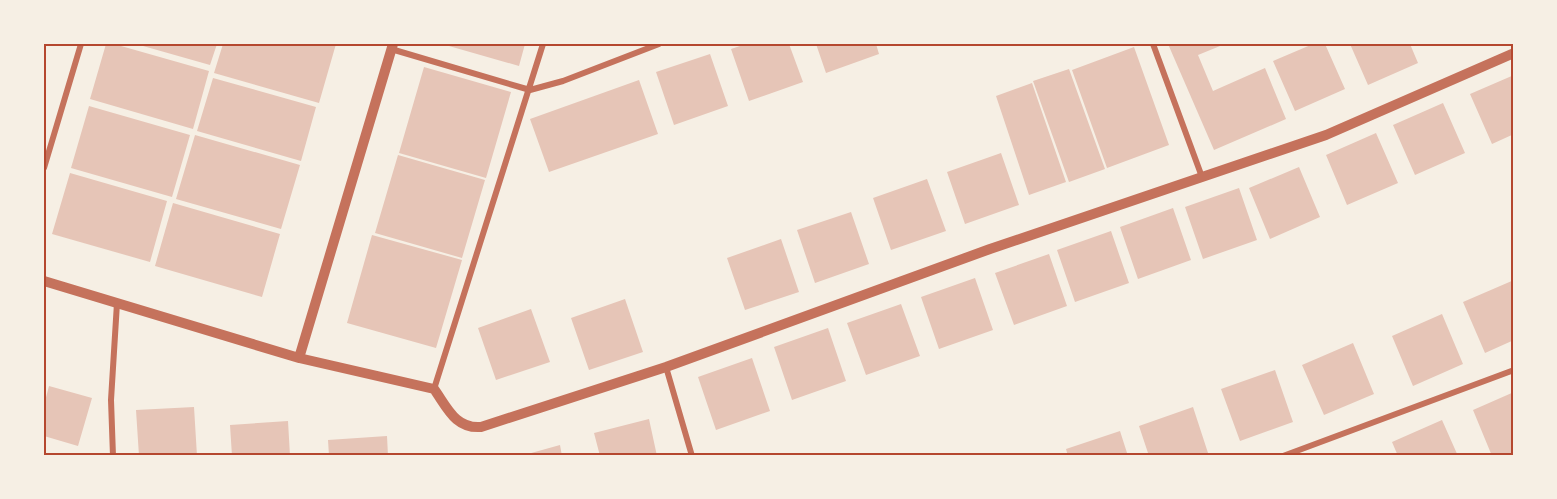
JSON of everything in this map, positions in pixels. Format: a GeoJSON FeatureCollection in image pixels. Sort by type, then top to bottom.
{"type":"FeatureCollection","features":[{"type":"Feature","properties":{"kind":"street"},"geometry":{"type":"LineString","coordinates":[[44,168],[81,44]]}},
{"type":"Feature","properties":{"kind":"street"},"geometry":{"type":"LineString","coordinates":[[434,389],[543,44]]}},
{"type":"Feature","properties":{"kind":"street"},"geometry":{"type":"LineString","coordinates":[[299,358],[392,46],[530,90],[563,81],[659,44]]}},
{"type":"Feature","properties":{"kind":"street"},"geometry":{"type":"LineString","coordinates":[[1153,44],[1202,177]]}},
{"type":"Feature","properties":{"kind":"street"},"geometry":{"type":"LineString","coordinates":[[44,281],[299,358],[434,389],[459,423],[472,428],[481,427],[666,366],[990,249],[1326,135],[1514,53]]}},
{"type":"Feature","properties":{"kind":"street"},"geometry":{"type":"LineString","coordinates":[[113,456],[111,400],[117,303]]}},
{"type":"Feature","properties":{"kind":"street"},"geometry":{"type":"LineString","coordinates":[[666,366],[692,456]]}},
{"type":"Feature","properties":{"kind":"street"},"geometry":{"type":"LineString","coordinates":[[1283,456],[1514,370]]}},
{"type":"Feature","properties":{"kind":"building"},"geometry":{"type":"Polygon","coordinates":[[[106,44],[114,44],[209,71],[193,129],[90,99],[106,44]]]}},
{"type":"Feature","properties":{"kind":"building"},"geometry":{"type":"Polygon","coordinates":[[[136,44],[217,44],[210,65],[136,44]]]}},
{"type":"Feature","properties":{"kind":"building"},"geometry":{"type":"Polygon","coordinates":[[[223,44],[336,44],[319,103],[214,73],[223,44]]]}},
{"type":"Feature","properties":{"kind":"building"},"geometry":{"type":"Polygon","coordinates":[[[442,44],[525,44],[519,66],[442,44]]]}},
{"type":"Feature","properties":{"kind":"building"},"geometry":{"type":"Polygon","coordinates":[[[746,44],[789,44],[803,82],[749,101],[731,49],[746,44]]]}},
{"type":"Feature","properties":{"kind":"building"},"geometry":{"type":"Polygon","coordinates":[[[816,44],[876,44],[879,54],[826,73],[816,44]]]}},
{"type":"Feature","properties":{"kind":"building"},"geometry":{"type":"Polygon","coordinates":[[[1168,44],[1225,44],[1198,55],[1213,91],[1265,68],[1286,119],[1214,150],[1168,44]]]}},
{"type":"Feature","properties":{"kind":"building"},"geometry":{"type":"Polygon","coordinates":[[[1313,44],[1325,44],[1345,89],[1295,111],[1273,61],[1313,44]]]}},
{"type":"Feature","properties":{"kind":"building"},"geometry":{"type":"Polygon","coordinates":[[[1350,44],[1410,44],[1418,63],[1368,85],[1350,44]]]}},
{"type":"Feature","properties":{"kind":"building"},"geometry":{"type":"Polygon","coordinates":[[[1134,47],[1169,145],[1107,168],[1072,70],[1134,47]]]}},
{"type":"Feature","properties":{"kind":"building"},"geometry":{"type":"Polygon","coordinates":[[[710,54],[728,106],[674,125],[656,72],[710,54]]]}},
{"type":"Feature","properties":{"kind":"building"},"geometry":{"type":"Polygon","coordinates":[[[424,67],[511,92],[486,178],[399,153],[424,67]]]}},
{"type":"Feature","properties":{"kind":"building"},"geometry":{"type":"Polygon","coordinates":[[[1069,69],[1105,169],[1069,182],[1033,81],[1069,69]]]}},
{"type":"Feature","properties":{"kind":"building"},"geometry":{"type":"Polygon","coordinates":[[[1514,75],[1514,134],[1492,144],[1470,94],[1514,75]]]}},
{"type":"Feature","properties":{"kind":"building"},"geometry":{"type":"Polygon","coordinates":[[[213,78],[316,107],[301,161],[197,131],[213,78]]]}},
{"type":"Feature","properties":{"kind":"building"},"geometry":{"type":"Polygon","coordinates":[[[639,80],[658,134],[549,172],[530,119],[639,80]]]}},
{"type":"Feature","properties":{"kind":"building"},"geometry":{"type":"Polygon","coordinates":[[[1032,83],[1066,182],[1029,195],[996,96],[1032,83]]]}},
{"type":"Feature","properties":{"kind":"building"},"geometry":{"type":"Polygon","coordinates":[[[1443,103],[1465,153],[1415,175],[1393,125],[1443,103]]]}},
{"type":"Feature","properties":{"kind":"building"},"geometry":{"type":"Polygon","coordinates":[[[89,106],[190,135],[172,197],[71,168],[89,106]]]}},
{"type":"Feature","properties":{"kind":"building"},"geometry":{"type":"Polygon","coordinates":[[[1376,133],[1398,183],[1347,205],[1326,155],[1376,133]]]}},
{"type":"Feature","properties":{"kind":"building"},"geometry":{"type":"Polygon","coordinates":[[[195,135],[300,165],[281,229],[176,199],[195,135]]]}},
{"type":"Feature","properties":{"kind":"building"},"geometry":{"type":"Polygon","coordinates":[[[1001,153],[1019,205],[965,224],[947,172],[1001,153]]]}},
{"type":"Feature","properties":{"kind":"building"},"geometry":{"type":"Polygon","coordinates":[[[398,155],[485,180],[462,258],[375,233],[398,155]]]}},
{"type":"Feature","properties":{"kind":"building"},"geometry":{"type":"Polygon","coordinates":[[[1299,167],[1320,217],[1270,239],[1249,188],[1299,167]]]}},
{"type":"Feature","properties":{"kind":"building"},"geometry":{"type":"Polygon","coordinates":[[[70,173],[167,201],[150,262],[52,234],[70,173]]]}},
{"type":"Feature","properties":{"kind":"building"},"geometry":{"type":"Polygon","coordinates":[[[927,179],[946,231],[891,250],[873,198],[927,179]]]}},
{"type":"Feature","properties":{"kind":"building"},"geometry":{"type":"Polygon","coordinates":[[[1239,188],[1257,240],[1203,259],[1185,207],[1239,188]]]}},
{"type":"Feature","properties":{"kind":"building"},"geometry":{"type":"Polygon","coordinates":[[[173,203],[280,234],[262,297],[155,266],[173,203]]]}},
{"type":"Feature","properties":{"kind":"building"},"geometry":{"type":"Polygon","coordinates":[[[1173,208],[1191,260],[1138,279],[1120,227],[1173,208]]]}},
{"type":"Feature","properties":{"kind":"building"},"geometry":{"type":"Polygon","coordinates":[[[851,212],[869,264],[815,283],[797,230],[851,212]]]}},
{"type":"Feature","properties":{"kind":"building"},"geometry":{"type":"Polygon","coordinates":[[[1111,231],[1129,283],[1075,302],[1057,250],[1111,231]]]}},
{"type":"Feature","properties":{"kind":"building"},"geometry":{"type":"Polygon","coordinates":[[[372,235],[462,260],[436,348],[347,323],[372,235]]]}},
{"type":"Feature","properties":{"kind":"building"},"geometry":{"type":"Polygon","coordinates":[[[781,239],[799,292],[745,310],[727,258],[781,239]]]}},
{"type":"Feature","properties":{"kind":"building"},"geometry":{"type":"Polygon","coordinates":[[[1049,254],[1067,306],[1014,325],[995,273],[1049,254]]]}},
{"type":"Feature","properties":{"kind":"building"},"geometry":{"type":"Polygon","coordinates":[[[975,278],[993,330],[939,349],[921,297],[975,278]]]}},
{"type":"Feature","properties":{"kind":"building"},"geometry":{"type":"Polygon","coordinates":[[[1514,280],[1514,340],[1485,353],[1463,302],[1514,280]]]}},
{"type":"Feature","properties":{"kind":"building"},"geometry":{"type":"Polygon","coordinates":[[[625,299],[643,352],[589,370],[571,318],[625,299]]]}},
{"type":"Feature","properties":{"kind":"building"},"geometry":{"type":"Polygon","coordinates":[[[901,304],[920,356],[866,375],[847,323],[901,304]]]}},
{"type":"Feature","properties":{"kind":"building"},"geometry":{"type":"Polygon","coordinates":[[[531,309],[550,362],[496,380],[478,328],[531,309]]]}},
{"type":"Feature","properties":{"kind":"building"},"geometry":{"type":"Polygon","coordinates":[[[1442,314],[1463,364],[1413,386],[1392,336],[1442,314]]]}},
{"type":"Feature","properties":{"kind":"building"},"geometry":{"type":"Polygon","coordinates":[[[828,328],[846,381],[792,400],[774,347],[828,328]]]}},
{"type":"Feature","properties":{"kind":"building"},"geometry":{"type":"Polygon","coordinates":[[[1353,343],[1374,394],[1324,415],[1302,365],[1353,343]]]}},
{"type":"Feature","properties":{"kind":"building"},"geometry":{"type":"Polygon","coordinates":[[[752,358],[770,411],[716,430],[698,377],[752,358]]]}},
{"type":"Feature","properties":{"kind":"building"},"geometry":{"type":"Polygon","coordinates":[[[1275,370],[1293,422],[1240,441],[1221,389],[1275,370]]]}},
{"type":"Feature","properties":{"kind":"building"},"geometry":{"type":"Polygon","coordinates":[[[49,386],[92,398],[78,446],[44,436],[44,405],[49,386]]]}},
{"type":"Feature","properties":{"kind":"building"},"geometry":{"type":"Polygon","coordinates":[[[1514,392],[1514,452],[1506,456],[1492,456],[1473,410],[1514,392]]]}},
{"type":"Feature","properties":{"kind":"building"},"geometry":{"type":"Polygon","coordinates":[[[194,407],[197,456],[139,456],[136,410],[194,407]]]}},
{"type":"Feature","properties":{"kind":"building"},"geometry":{"type":"Polygon","coordinates":[[[1193,407],[1209,456],[1149,456],[1139,426],[1193,407]]]}},
{"type":"Feature","properties":{"kind":"building"},"geometry":{"type":"Polygon","coordinates":[[[649,419],[657,456],[600,456],[594,433],[649,419]]]}},
{"type":"Feature","properties":{"kind":"building"},"geometry":{"type":"Polygon","coordinates":[[[1442,420],[1458,456],[1398,456],[1392,442],[1442,420]]]}},
{"type":"Feature","properties":{"kind":"building"},"geometry":{"type":"Polygon","coordinates":[[[288,421],[290,456],[232,456],[230,425],[288,421]]]}},
{"type":"Feature","properties":{"kind":"building"},"geometry":{"type":"Polygon","coordinates":[[[1120,431],[1128,456],[1068,456],[1066,449],[1120,431]]]}},
{"type":"Feature","properties":{"kind":"building"},"geometry":{"type":"Polygon","coordinates":[[[387,436],[388,456],[329,456],[328,440],[387,436]]]}},
{"type":"Feature","properties":{"kind":"building"},"geometry":{"type":"Polygon","coordinates":[[[560,445],[562,456],[524,456],[524,455],[560,445]]]}}]}
